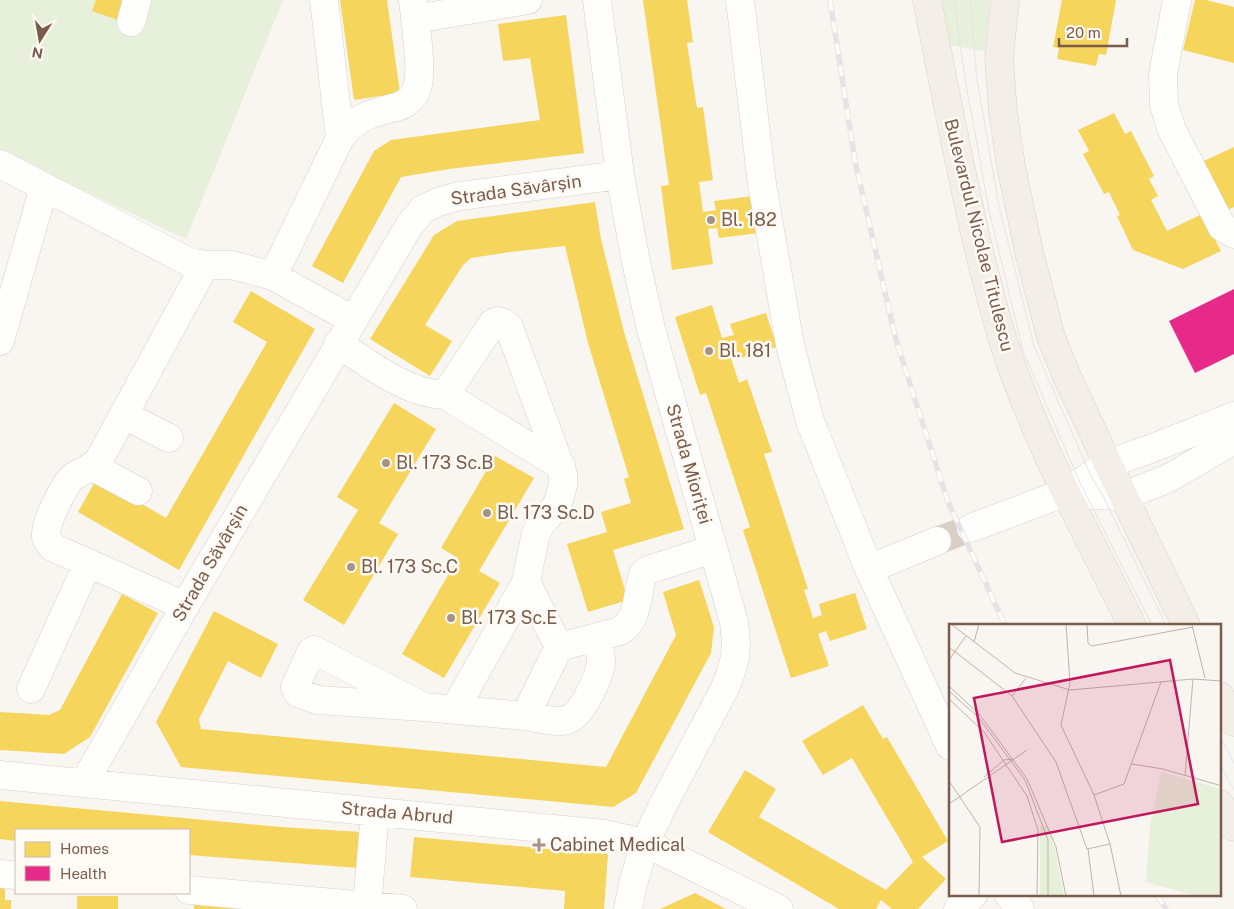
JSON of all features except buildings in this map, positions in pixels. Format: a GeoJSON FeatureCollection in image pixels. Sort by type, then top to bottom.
{"type":"FeatureCollection","features":[{"type":"Feature","properties":{"kind":"main road","name":"Bulevardul Nicolae Titulescu"},"geometry":{"type":"LineString","coordinates":[[927,0],[969,210],[993,308],[1006,351],[1029,410],[1066,492],[1132,624]]}},
{"type":"Feature","properties":{"kind":"main road"},"geometry":{"type":"LineString","coordinates":[[1005,0],[999,58],[1003,112],[1011,166],[1029,252],[1051,337],[1068,379],[1186,624]]}},
{"type":"Feature","properties":{"kind":"main road"},"geometry":{"type":"LineString","coordinates":[[1222,700],[1234,722]]}},
{"type":"Feature","properties":{"kind":"main road"},"geometry":{"type":"LineString","coordinates":[[1222,807],[1234,827]]}},
{"type":"Feature","properties":{"kind":"street"},"geometry":{"type":"LineString","coordinates":[[324,0],[340,138]]}},
{"type":"Feature","properties":{"kind":"street"},"geometry":{"type":"LineString","coordinates":[[273,276],[340,138],[356,121],[369,113],[399,107],[410,100],[418,87],[420,74],[414,10],[528,0]]}},
{"type":"Feature","properties":{"kind":"street","name":"Strada Mioriței"},"geometry":{"type":"LineString","coordinates":[[597,0],[620,175],[636,262],[651,329],[734,622],[736,643],[735,658],[726,686],[645,843],[628,909]]}},
{"type":"Feature","properties":{"kind":"street"},"geometry":{"type":"LineString","coordinates":[[740,0],[762,184],[790,344],[810,421],[869,569],[949,744]]}},
{"type":"Feature","properties":{"kind":"street"},"geometry":{"type":"LineString","coordinates":[[1177,0],[1163,74],[1164,105],[1172,130],[1222,227],[1234,234]]}},
{"type":"Feature","properties":{"kind":"street"},"geometry":{"type":"LineString","coordinates":[[0,164],[172,255],[189,262],[205,265],[232,265],[273,276],[352,320]]}},
{"type":"Feature","properties":{"kind":"street","name":"Strada Săvârșin"},"geometry":{"type":"LineString","coordinates":[[84,783],[352,320],[409,226],[423,209],[459,196],[620,175]]}},
{"type":"Feature","properties":{"kind":"street"},"geometry":{"type":"LineString","coordinates":[[0,341],[44,187]]}},
{"type":"Feature","properties":{"kind":"street"},"geometry":{"type":"LineString","coordinates":[[185,606],[52,547],[46,538],[47,526],[66,484],[74,476],[94,467],[99,460],[205,265]]}},
{"type":"Feature","properties":{"kind":"street"},"geometry":{"type":"LineString","coordinates":[[445,395],[493,323],[498,321],[504,322],[509,327],[562,470],[563,484],[555,508],[540,525],[534,537],[526,582],[454,709]]}},
{"type":"Feature","properties":{"kind":"street"},"geometry":{"type":"LineString","coordinates":[[338,344],[402,383],[432,395],[445,395],[562,470]]}},
{"type":"Feature","properties":{"kind":"street"},"geometry":{"type":"LineString","coordinates":[[124,415],[169,438]]}},
{"type":"Feature","properties":{"kind":"street"},"geometry":{"type":"LineString","coordinates":[[971,528],[1066,492],[1108,464],[1234,416]]}},
{"type":"Feature","properties":{"kind":"street"},"geometry":{"type":"LineString","coordinates":[[1066,492],[1124,496],[1169,478],[1234,440]]}},
{"type":"Feature","properties":{"kind":"street"},"geometry":{"type":"LineString","coordinates":[[94,467],[138,491]]}},
{"type":"Feature","properties":{"kind":"street"},"geometry":{"type":"LineString","coordinates":[[869,569],[937,541]]}},
{"type":"Feature","properties":{"kind":"street"},"geometry":{"type":"LineString","coordinates":[[559,647],[596,638],[629,625],[634,616],[643,574],[648,570],[713,549]]}},
{"type":"Feature","properties":{"kind":"street"},"geometry":{"type":"LineString","coordinates":[[31,689],[88,562]]}},
{"type":"Feature","properties":{"kind":"street"},"geometry":{"type":"LineString","coordinates":[[526,582],[559,647]]}},
{"type":"Feature","properties":{"kind":"street"},"geometry":{"type":"LineString","coordinates":[[424,707],[565,721],[576,715],[599,674],[601,654],[596,638]]}},
{"type":"Feature","properties":{"kind":"street"},"geometry":{"type":"LineString","coordinates":[[525,716],[559,647]]}},
{"type":"Feature","properties":{"kind":"street","name":"Strada Abrud"},"geometry":{"type":"LineString","coordinates":[[0,775],[604,834],[645,843],[779,909]]}},
{"type":"Feature","properties":{"kind":"street"},"geometry":{"type":"LineString","coordinates":[[367,907],[375,812]]}},
{"type":"Feature","properties":{"kind":"street"},"geometry":{"type":"LineString","coordinates":[[0,874],[15,875]]}},
{"type":"Feature","properties":{"kind":"street"},"geometry":{"type":"LineString","coordinates":[[190,890],[403,909]]}},
{"type":"Feature","properties":{"kind":"street"},"geometry":{"type":"LineString","coordinates":[[958,909],[972,896]]}},
{"type":"Feature","properties":{"kind":"street"},"geometry":{"type":"LineString","coordinates":[[1010,896],[1020,909]]}},
{"type":"Feature","properties":{"kind":"green space"},"geometry":{"type":"Polygon","coordinates":[[[0,0],[283,0],[186,239],[46,173],[0,149],[0,0]]]}},
{"type":"Feature","properties":{"kind":"green space"},"geometry":{"type":"Polygon","coordinates":[[[938,0],[990,0],[985,51],[945,44],[938,0]]]}},
{"type":"Feature","properties":{"kind":"tunnel"},"geometry":{"type":"LineString","coordinates":[[937,541],[971,528]]}},
{"type":"Feature","properties":{"kind":"tram line"},"geometry":{"type":"LineString","coordinates":[[955,0],[966,84],[989,210],[1023,351],[1080,483],[1151,624]]}},
{"type":"Feature","properties":{"kind":"tram line"},"geometry":{"type":"LineString","coordinates":[[970,0],[977,80],[999,206],[1034,346],[1091,476],[1103,496],[1166,624]]}},
{"type":"Feature","properties":{"kind":"tram line"},"geometry":{"type":"LineString","coordinates":[[1222,740],[1234,763]]}},
{"type":"Feature","properties":{"kind":"tram line"},"geometry":{"type":"LineString","coordinates":[[1222,768],[1234,790]]}},
{"type":"Feature","properties":{"kind":"railway"},"geometry":{"type":"LineString","coordinates":[[830,0],[855,161],[896,340],[948,502],[1005,624]]}},
{"type":"Feature","properties":{"kind":"railway"},"geometry":{"type":"LineString","coordinates":[[1158,896],[1166,909]]}},
{"type":"Feature","properties":{"kind":"place","name":"Bl. 182"},"geometry":{"type":"Point","coordinates":[711,220]}},
{"type":"Feature","properties":{"kind":"place","name":"Bl. 181"},"geometry":{"type":"Point","coordinates":[709,351]}},
{"type":"Feature","properties":{"kind":"place","name":"Bl. 173 Sc.B"},"geometry":{"type":"Point","coordinates":[386,463]}},
{"type":"Feature","properties":{"kind":"place","name":"Bl. 173 Sc.D"},"geometry":{"type":"Point","coordinates":[487,513]}},
{"type":"Feature","properties":{"kind":"place","name":"Bl. 173 Sc.C"},"geometry":{"type":"Point","coordinates":[351,567]}},
{"type":"Feature","properties":{"kind":"place","name":"Bl. 173 Sc.E"},"geometry":{"type":"Point","coordinates":[451,618]}},
{"type":"Feature","properties":{"kind":"place","name":"Cabinet Medical"},"geometry":{"type":"Point","coordinates":[539,845]}}]}
